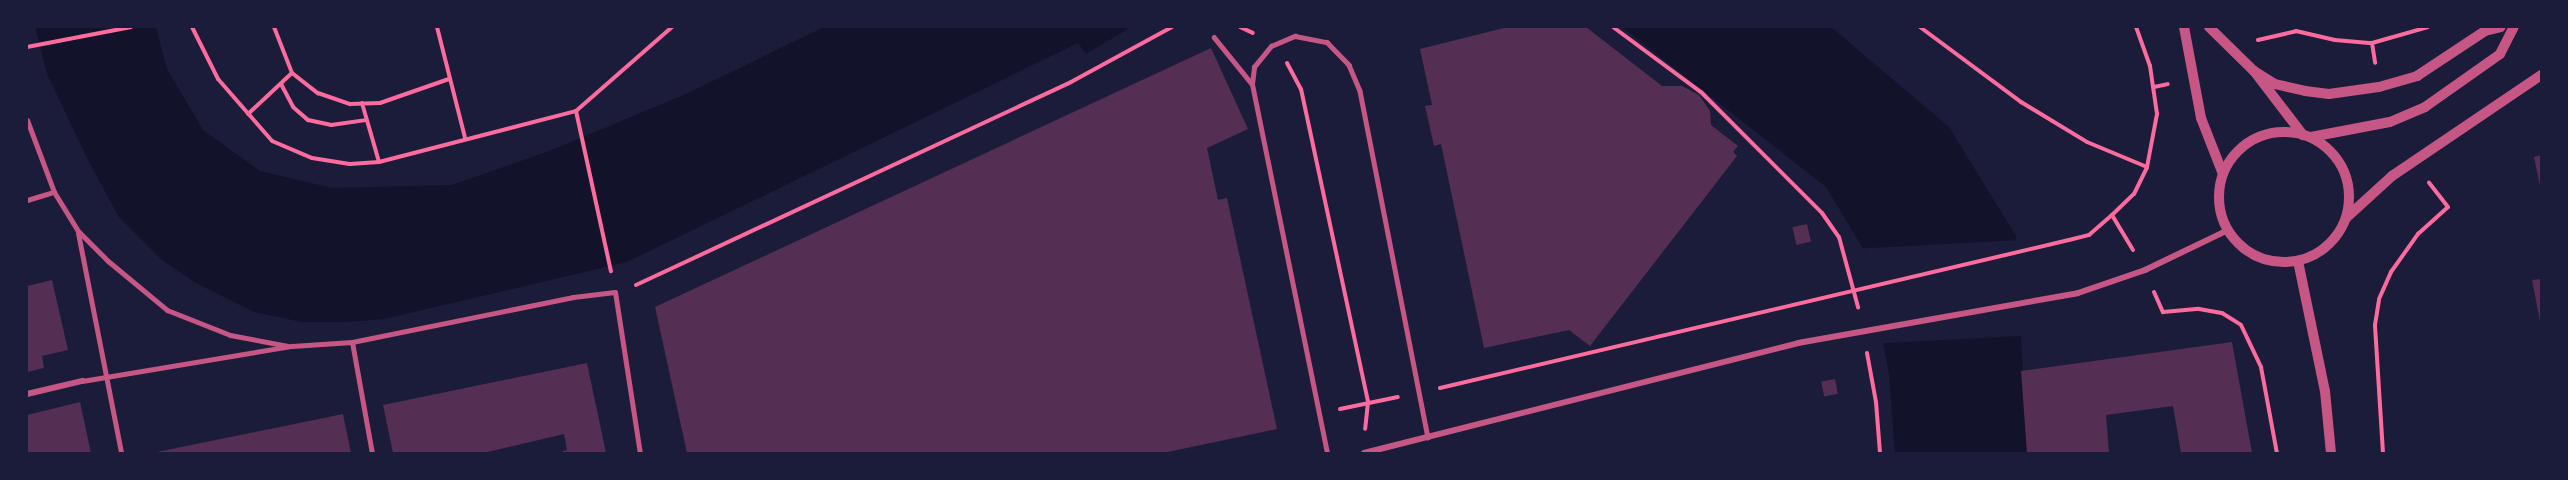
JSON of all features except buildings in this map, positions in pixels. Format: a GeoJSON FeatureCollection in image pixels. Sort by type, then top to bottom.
{"type":"FeatureCollection","features":[{"type":"Feature","properties":{"kind":"street"},"geometry":{"type":"LineString","coordinates":[[2184,27],[2191,76],[2201,118],[2223,174]]}},
{"type":"Feature","properties":{"kind":"street"},"geometry":{"type":"LineString","coordinates":[[2209,27],[2254,71],[2307,136]]}},
{"type":"Feature","properties":{"kind":"street"},"geometry":{"type":"LineString","coordinates":[[2254,71],[2275,84],[2328,94],[2379,87],[2417,76],[2485,31],[2501,27]]}},
{"type":"Feature","properties":{"kind":"street"},"geometry":{"type":"LineString","coordinates":[[2307,136],[2390,122],[2425,107],[2500,54],[2514,27]]}},
{"type":"Feature","properties":{"kind":"street"},"geometry":{"type":"LineString","coordinates":[[2346,218],[2349,197],[2346,176],[2329,149],[2307,136],[2285,131],[2258,137],[2237,152],[2223,174],[2219,202],[2228,230],[2241,246],[2258,257],[2278,262],[2298,261],[2324,249],[2346,218],[2413,160],[2541,75]]}},
{"type":"Feature","properties":{"kind":"street"},"geometry":{"type":"LineString","coordinates":[[27,120],[54,192],[78,231],[167,310],[230,335],[292,346]]}},
{"type":"Feature","properties":{"kind":"street"},"geometry":{"type":"LineString","coordinates":[[27,200],[54,192]]}},
{"type":"Feature","properties":{"kind":"street"},"geometry":{"type":"LineString","coordinates":[[1364,453],[1798,343],[2078,292],[2145,270],[2228,230]]}},
{"type":"Feature","properties":{"kind":"street"},"geometry":{"type":"LineString","coordinates":[[78,231],[121,453]]}},
{"type":"Feature","properties":{"kind":"street"},"geometry":{"type":"LineString","coordinates":[[2298,261],[2325,392],[2331,453]]}},
{"type":"Feature","properties":{"kind":"street"},"geometry":{"type":"LineString","coordinates":[[27,394],[106,374],[292,346],[352,342],[573,297],[615,292],[640,453]]}},
{"type":"Feature","properties":{"kind":"street"},"geometry":{"type":"LineString","coordinates":[[352,342],[372,453]]}},
{"type":"Feature","properties":{"kind":"lane"},"geometry":{"type":"LineString","coordinates":[[1214,36],[1251,84]]}},
{"type":"Feature","properties":{"kind":"lane"},"geometry":{"type":"LineString","coordinates":[[1327,453],[1251,84],[1254,67],[1271,46],[1295,36],[1327,42],[1350,64],[1360,91],[1428,436]]}},
{"type":"Feature","properties":{"kind":"path"},"geometry":{"type":"LineString","coordinates":[[27,46],[131,27]]}},
{"type":"Feature","properties":{"kind":"path"},"geometry":{"type":"LineString","coordinates":[[192,27],[218,79],[272,141],[312,158],[350,164],[379,162],[576,111],[672,27]]}},
{"type":"Feature","properties":{"kind":"path"},"geometry":{"type":"LineString","coordinates":[[274,27],[292,73],[318,93],[350,104],[380,103],[450,79]]}},
{"type":"Feature","properties":{"kind":"path"},"geometry":{"type":"LineString","coordinates":[[437,27],[465,138]]}},
{"type":"Feature","properties":{"kind":"path"},"geometry":{"type":"LineString","coordinates":[[576,111],[615,292],[751,234],[1061,86],[1172,27]]}},
{"type":"Feature","properties":{"kind":"path"},"geometry":{"type":"LineString","coordinates":[[1240,27],[1260,36],[1271,46],[1294,71],[1301,89],[1368,402],[1365,433]]}},
{"type":"Feature","properties":{"kind":"path"},"geometry":{"type":"LineString","coordinates":[[1613,27],[1701,92],[1822,213],[1839,237],[1858,309]]}},
{"type":"Feature","properties":{"kind":"path"},"geometry":{"type":"LineString","coordinates":[[1920,27],[2021,102],[2087,142],[2147,167]]}},
{"type":"Feature","properties":{"kind":"path"},"geometry":{"type":"LineString","coordinates":[[2235,54],[2260,39],[2296,31],[2303,27]]}},
{"type":"Feature","properties":{"kind":"path"},"geometry":{"type":"LineString","coordinates":[[2296,31],[2335,40],[2372,43],[2428,27]]}},
{"type":"Feature","properties":{"kind":"path"},"geometry":{"type":"LineString","coordinates":[[2372,43],[2379,87]]}},
{"type":"Feature","properties":{"kind":"path"},"geometry":{"type":"LineString","coordinates":[[249,114],[292,73]]}},
{"type":"Feature","properties":{"kind":"path"},"geometry":{"type":"LineString","coordinates":[[2154,87],[2191,76]]}},
{"type":"Feature","properties":{"kind":"path"},"geometry":{"type":"LineString","coordinates":[[281,84],[293,107],[308,120],[331,125],[366,120]]}},
{"type":"Feature","properties":{"kind":"path"},"geometry":{"type":"LineString","coordinates":[[362,103],[379,162]]}},
{"type":"Feature","properties":{"kind":"path"},"geometry":{"type":"LineString","coordinates":[[2383,453],[2375,325],[2379,299],[2391,272],[2418,234],[2448,207],[2413,160]]}},
{"type":"Feature","properties":{"kind":"path"},"geometry":{"type":"LineString","coordinates":[[1319,415],[1368,402],[1419,393],[1790,302],[2089,235],[2112,215]]}},
{"type":"Feature","properties":{"kind":"path"},"geometry":{"type":"LineString","coordinates":[[1865,344],[1876,402],[1880,453]]}},
{"type":"Feature","properties":{"kind":"shaded area"},"geometry":{"type":"Polygon","coordinates":[[[35,27],[156,27],[167,69],[203,130],[260,171],[332,188],[452,185],[552,150],[686,94],[824,27],[1131,27],[1086,54],[1078,43],[627,262],[384,319],[302,322],[254,312],[196,283],[162,260],[119,217],[89,162],[47,74],[35,27]]]}},
{"type":"Feature","properties":{"kind":"shaded area"},"geometry":{"type":"Polygon","coordinates":[[[1622,27],[1831,27],[1949,127],[2016,236],[2027,453],[1895,453],[1889,374],[1866,253],[1826,187],[1622,27]]]}},
{"type":"Feature","properties":{"kind":"pier"},"geometry":{"type":"Polygon","coordinates":[[[2020,240],[2025,336],[1869,344],[1864,248],[2020,240]]]}}]}
